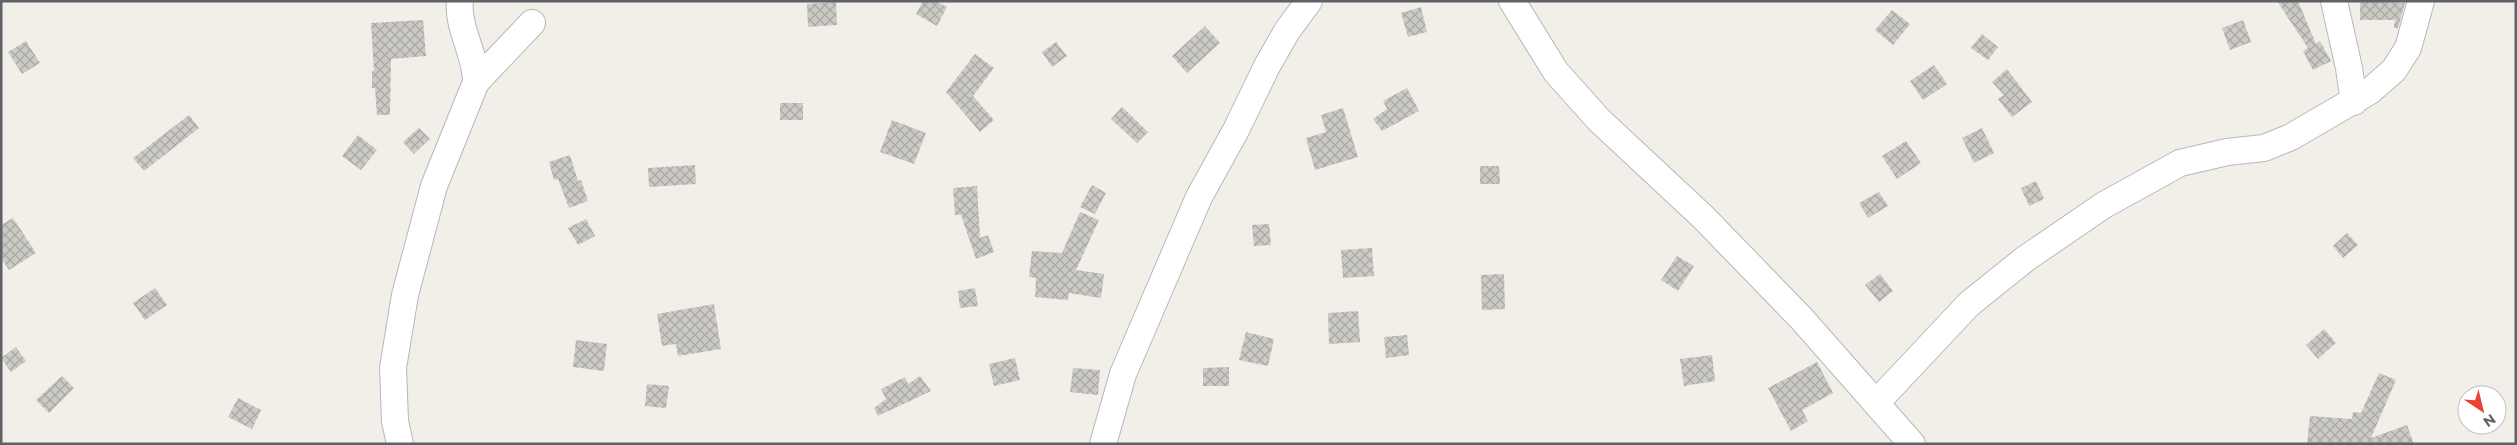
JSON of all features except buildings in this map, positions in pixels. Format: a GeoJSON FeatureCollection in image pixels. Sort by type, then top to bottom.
{"type":"FeatureCollection","features":[{"type":"Feature","properties":{"kind":"street"},"geometry":{"type":"LineString","coordinates":[[460,1],[458,12],[476,66],[476,82]]}},
{"type":"Feature","properties":{"kind":"street"},"geometry":{"type":"LineString","coordinates":[[1103,444],[1123,374],[1199,197],[1236,130],[1267,66],[1287,31],[1310,1]]}},
{"type":"Feature","properties":{"kind":"street"},"geometry":{"type":"LineString","coordinates":[[1512,1],[1556,72],[1599,120],[1710,224],[1801,318],[1912,444]]}},
{"type":"Feature","properties":{"kind":"street"},"geometry":{"type":"LineString","coordinates":[[2334,1],[2349,68],[2354,102]]}},
{"type":"Feature","properties":{"kind":"street"},"geometry":{"type":"LineString","coordinates":[[1876,403],[1970,304],[2025,259],[2104,205],[2180,163],[2227,152],[2264,148],[2291,137],[2354,102],[2394,70],[2408,48],[2420,1]]}},
{"type":"Feature","properties":{"kind":"street"},"geometry":{"type":"LineString","coordinates":[[400,444],[395,421],[393,368],[405,295],[434,186],[476,82],[532,23]]}}]}
